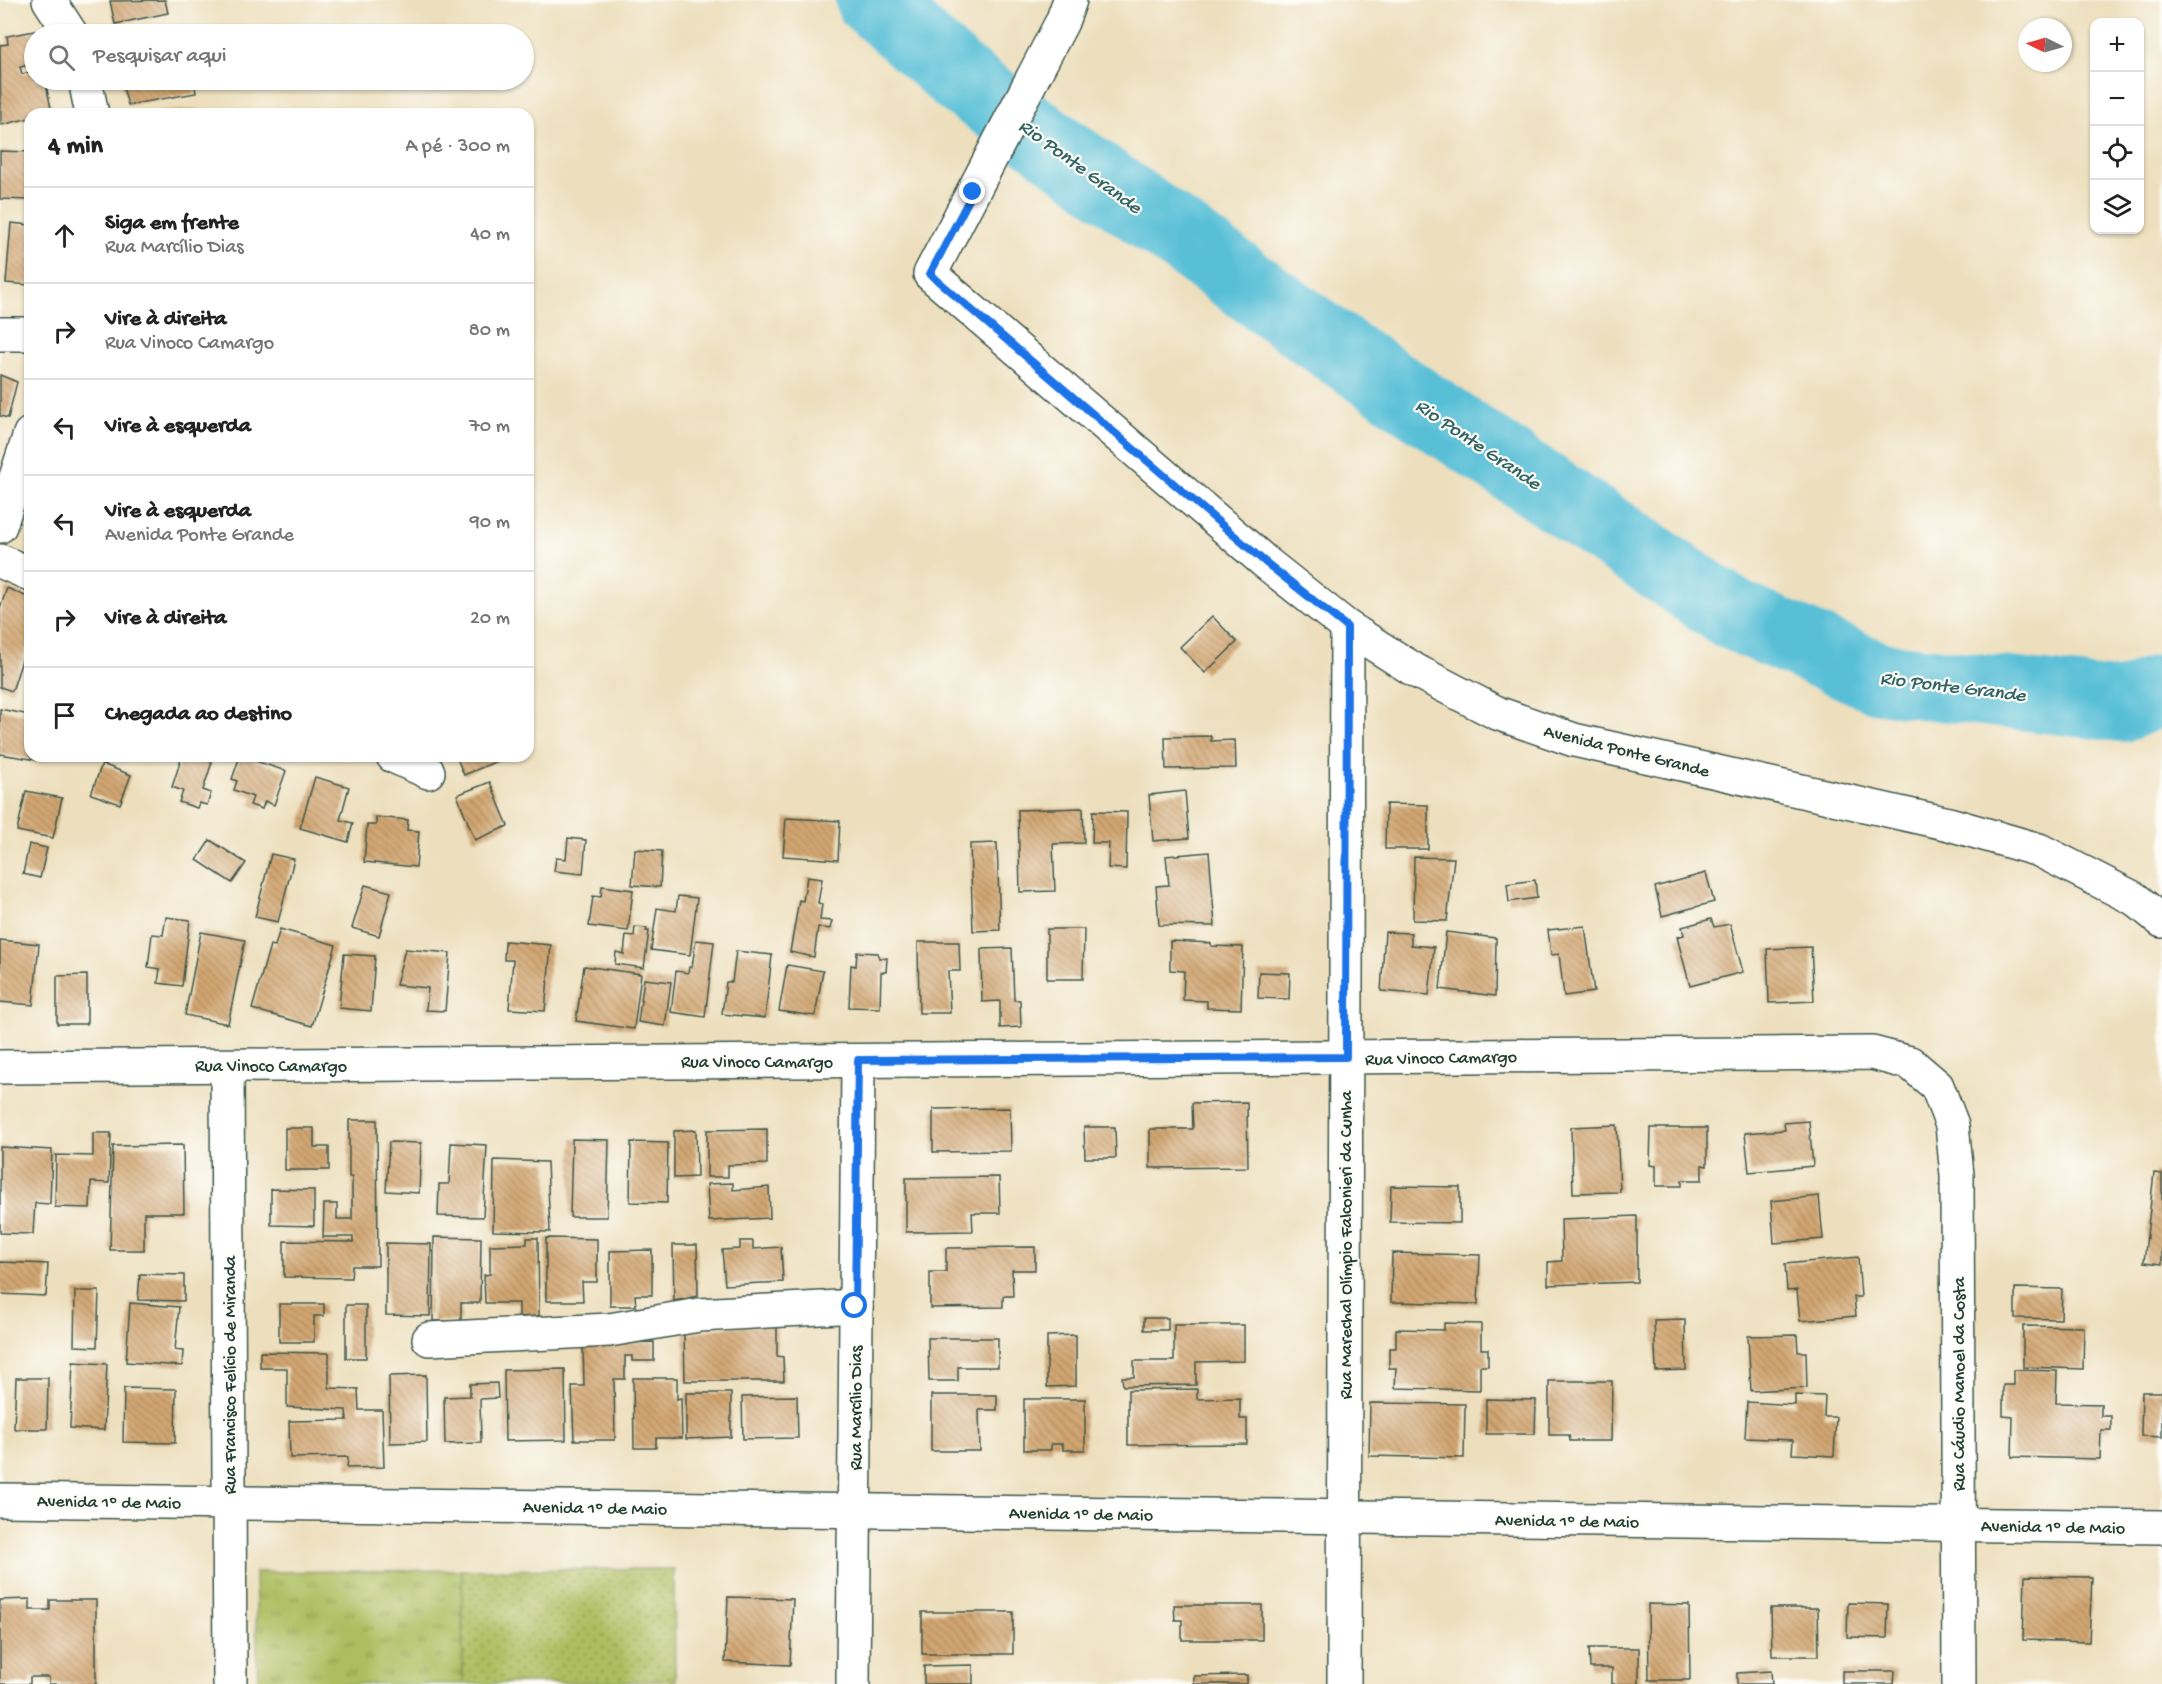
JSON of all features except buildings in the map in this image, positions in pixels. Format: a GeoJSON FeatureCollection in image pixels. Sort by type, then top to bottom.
{"type":"FeatureCollection","features":[{"type":"Feature","properties":{"kind":"street"},"geometry":{"type":"LineString","coordinates":[[49,0],[65,24]]}},
{"type":"Feature","properties":{"kind":"street","name":"Avenida Ponte Grande"},"geometry":{"type":"LineString","coordinates":[[1066,11],[930,274],[1265,562],[1347,627],[1416,671],[1508,717],[1574,740],[1949,824],[2039,850],[2135,899],[2162,921]]}},
{"type":"Feature","properties":{"kind":"street"},"geometry":{"type":"LineString","coordinates":[[87,90],[91,108]]}},
{"type":"Feature","properties":{"kind":"street"},"geometry":{"type":"LineString","coordinates":[[0,334],[24,334]]}},
{"type":"Feature","properties":{"kind":"street"},"geometry":{"type":"LineString","coordinates":[[0,526],[24,452]]}},
{"type":"Feature","properties":{"kind":"street"},"geometry":{"type":"LineString","coordinates":[[0,561],[24,571]]}},
{"type":"Feature","properties":{"kind":"street","name":"Rua Marechal Olímpio Falconieri da Cunha"},"geometry":{"type":"LineString","coordinates":[[1344,1684],[1347,627]]}},
{"type":"Feature","properties":{"kind":"street"},"geometry":{"type":"LineString","coordinates":[[406,762],[428,772]]}},
{"type":"Feature","properties":{"kind":"street","name":"Rua Vinoco Camargo"},"geometry":{"type":"LineString","coordinates":[[0,1067],[1872,1053],[1910,1063],[1937,1086]]}},
{"type":"Feature","properties":{"kind":"street","name":"Rua Marcílio Dias"},"geometry":{"type":"LineString","coordinates":[[853,1684],[858,1060]]}},
{"type":"Feature","properties":{"kind":"street","name":"Rua Francisco Felício de Miranda"},"geometry":{"type":"LineString","coordinates":[[227,1066],[230,1684]]}},
{"type":"Feature","properties":{"kind":"street","name":"Rua Cáudio Manoel da Costa"},"geometry":{"type":"LineString","coordinates":[[1937,1086],[1952,1125],[1957,1175],[1959,1684]]}},
{"type":"Feature","properties":{"kind":"street"},"geometry":{"type":"LineString","coordinates":[[429,1339],[609,1330],[699,1315],[855,1306]]}},
{"type":"Feature","properties":{"kind":"street","name":"Avenida 1º de Maio"},"geometry":{"type":"LineString","coordinates":[[0,1500],[2162,1527]]}},
{"type":"Feature","properties":{"kind":"green space"},"geometry":{"type":"Polygon","coordinates":[[[674,1569],[675,1681],[463,1684],[462,1570],[674,1569]]]}},
{"type":"Feature","properties":{"kind":"green space"},"geometry":{"type":"Polygon","coordinates":[[[462,1570],[463,1684],[258,1684],[255,1572],[462,1570]]]}},
{"type":"Feature","properties":{"kind":"waterway","name":"Rio Ponte Grande"},"geometry":{"type":"LineString","coordinates":[[871,0],[960,79],[1339,350],[1732,614],[1880,678],[2122,706],[2162,690]]}},
{"type":"Feature","properties":{"kind":"route"},"geometry":{"type":"LineString","coordinates":[[855,1306],[858,1060],[1346,1057],[1347,627],[1265,562],[930,274],[973,192]]}}]}
